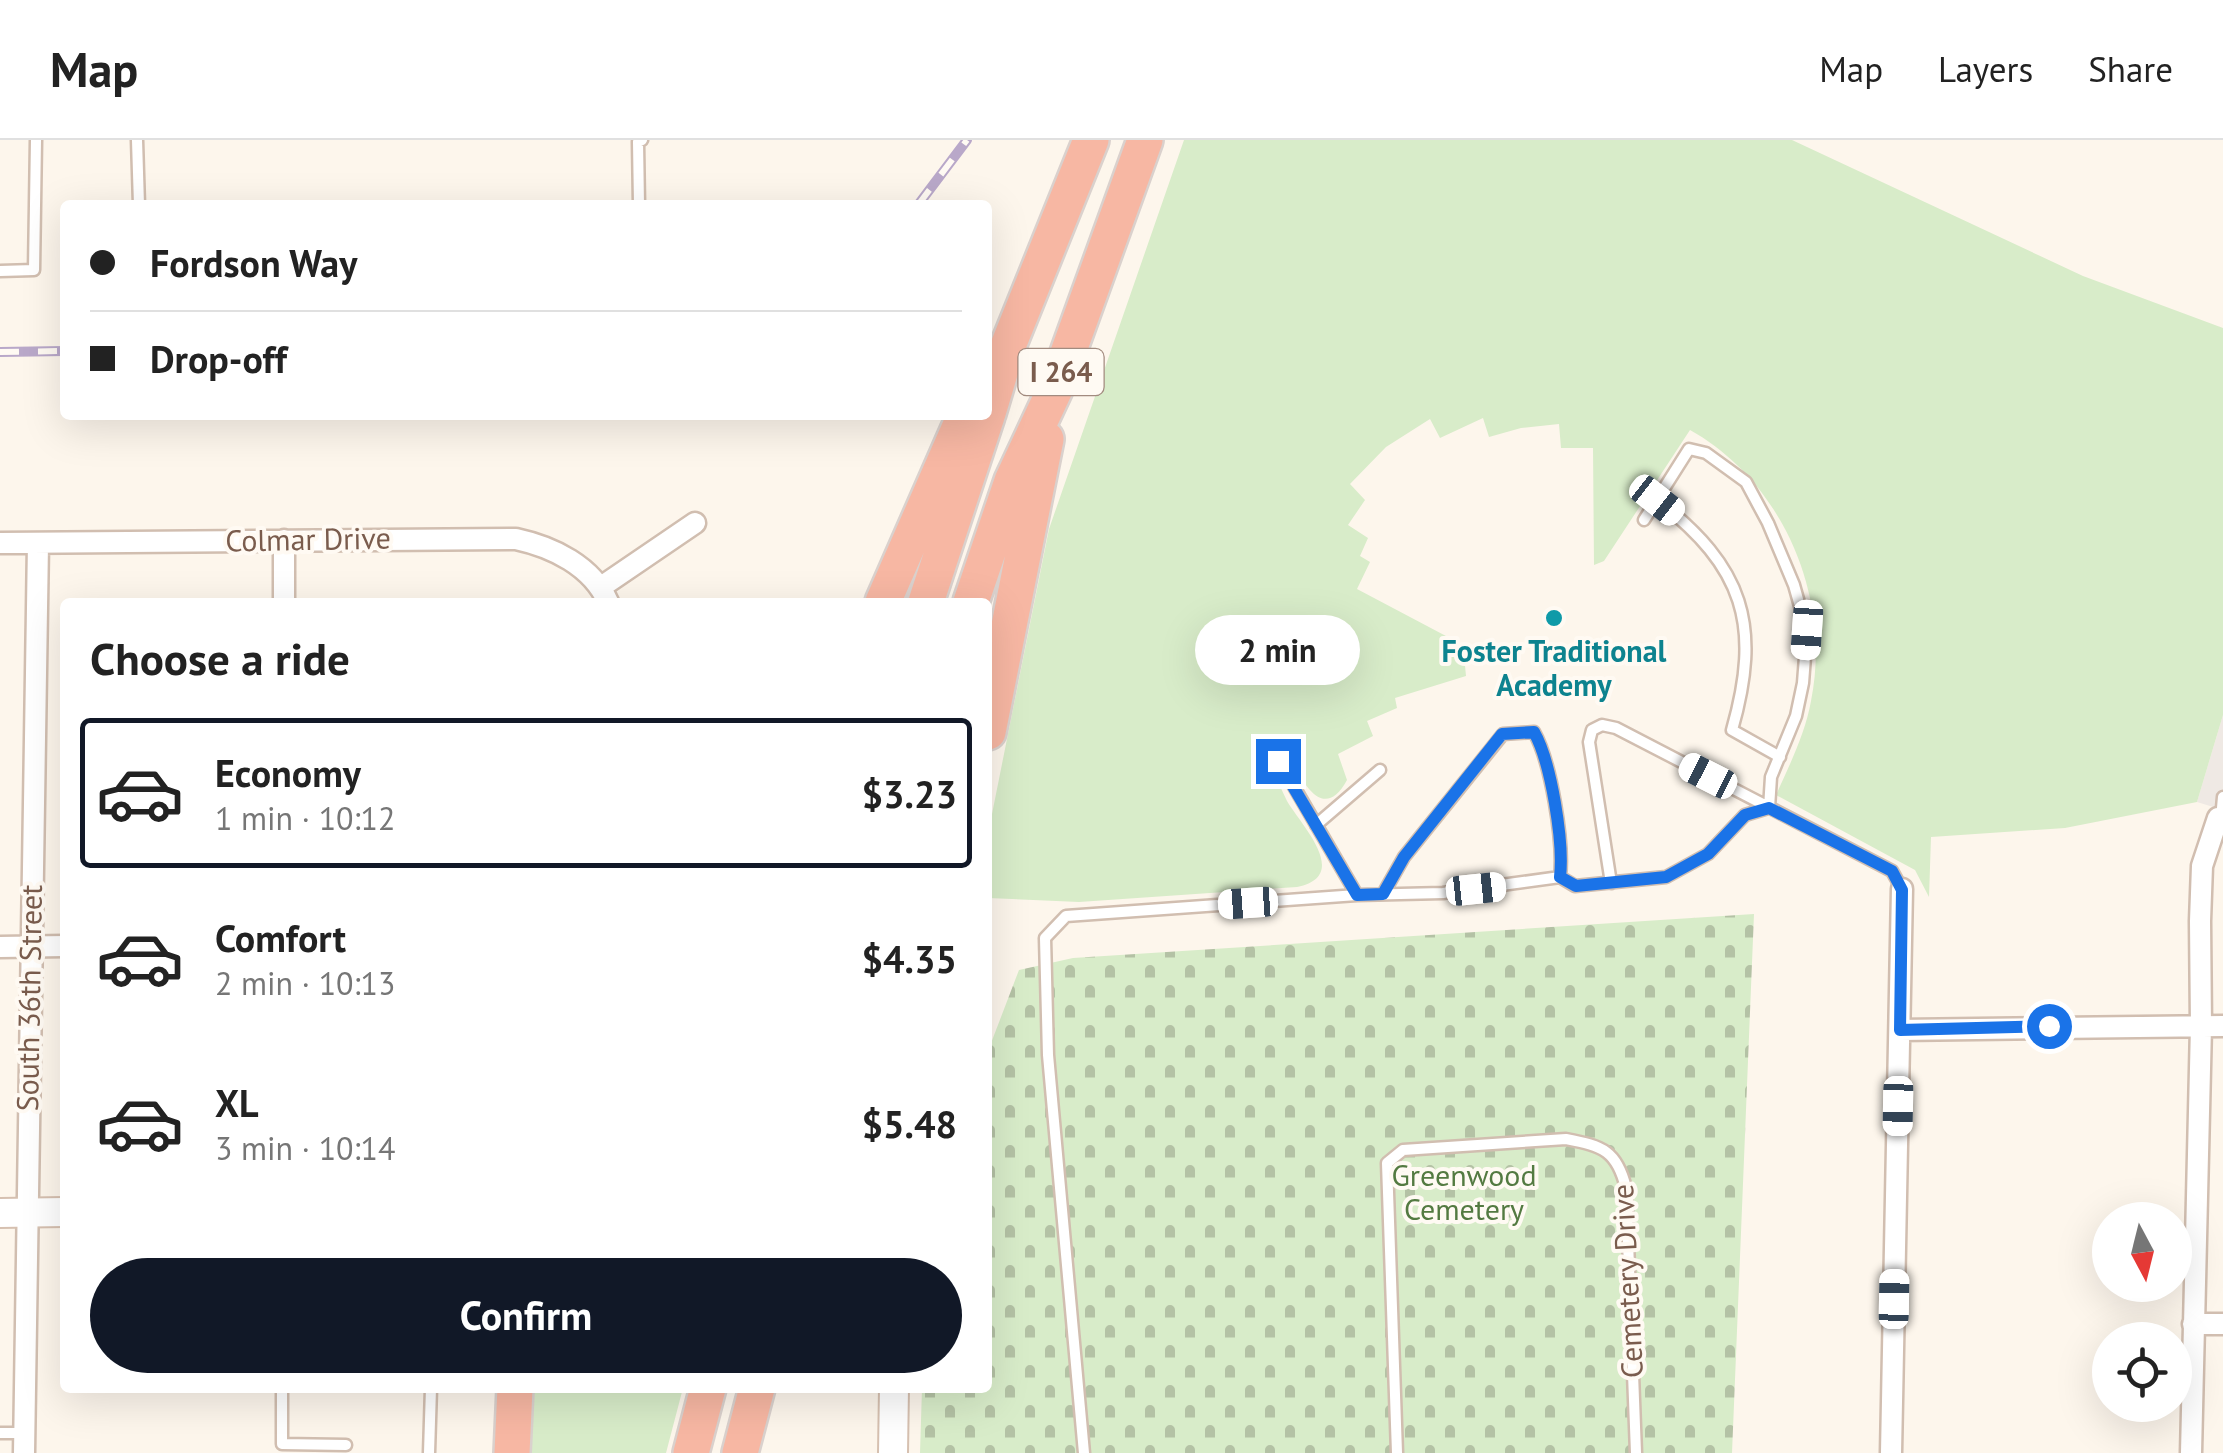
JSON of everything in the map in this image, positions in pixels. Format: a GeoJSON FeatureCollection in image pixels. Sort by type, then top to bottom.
{"type":"FeatureCollection","features":[{"type":"Feature","properties":{"kind":"highway","name":"I 264"},"geometry":{"type":"LineString","coordinates":[[992,398],[1008,346],[1091,140]]}},
{"type":"Feature","properties":{"kind":"highway","name":"I 264"},"geometry":{"type":"LineString","coordinates":[[972,598],[1012,481],[1055,389],[1145,140]]}},
{"type":"Feature","properties":{"kind":"highway"},"geometry":{"type":"LineString","coordinates":[[992,369],[1008,346]]}},
{"type":"Feature","properties":{"kind":"highway"},"geometry":{"type":"LineString","coordinates":[[992,712],[1055,389]]}},
{"type":"Feature","properties":{"kind":"highway"},"geometry":{"type":"LineString","coordinates":[[885,598],[964,420]]}},
{"type":"Feature","properties":{"kind":"highway","name":"I 264"},"geometry":{"type":"LineString","coordinates":[[927,598],[985,420]]}},
{"type":"Feature","properties":{"kind":"highway"},"geometry":{"type":"LineString","coordinates":[[512,1453],[516,1393]]}},
{"type":"Feature","properties":{"kind":"highway"},"geometry":{"type":"LineString","coordinates":[[691,1453],[707,1393]]}},
{"type":"Feature","properties":{"kind":"highway"},"geometry":{"type":"LineString","coordinates":[[740,1453],[756,1393]]}},
{"type":"Feature","properties":{"kind":"main road"},"geometry":{"type":"LineString","coordinates":[[13,1212],[60,1212]]}},
{"type":"Feature","properties":{"kind":"main road"},"geometry":{"type":"LineString","coordinates":[[893,1453],[894,1393]]}},
{"type":"Feature","properties":{"kind":"street"},"geometry":{"type":"LineString","coordinates":[[604,595],[695,522]]}},
{"type":"Feature","properties":{"kind":"street","name":"Colmar Drive"},"geometry":{"type":"LineString","coordinates":[[0,544],[516,538],[566,557],[604,595]]}},
{"type":"Feature","properties":{"kind":"street"},"geometry":{"type":"LineString","coordinates":[[284,540],[284,598]]}},
{"type":"Feature","properties":{"kind":"street","name":"South 36th Street"},"geometry":{"type":"LineString","coordinates":[[24,1443],[13,1212],[32,945],[38,543]]}},
{"type":"Feature","properties":{"kind":"street"},"geometry":{"type":"LineString","coordinates":[[2191,1453],[2202,866],[2221,819]]}},
{"type":"Feature","properties":{"kind":"street"},"geometry":{"type":"LineString","coordinates":[[1892,1453],[1902,890]]}},
{"type":"Feature","properties":{"kind":"street"},"geometry":{"type":"LineString","coordinates":[[0,946],[60,946]]}},
{"type":"Feature","properties":{"kind":"street"},"geometry":{"type":"LineString","coordinates":[[1900,1030],[2223,1026]]}},
{"type":"Feature","properties":{"kind":"street"},"geometry":{"type":"LineString","coordinates":[[2193,1324],[2223,1324]]}},
{"type":"Feature","properties":{"kind":"lane"},"geometry":{"type":"LineString","coordinates":[[0,271],[34,270],[36,140]]}},
{"type":"Feature","properties":{"kind":"lane"},"geometry":{"type":"LineString","coordinates":[[137,140],[139,200]]}},
{"type":"Feature","properties":{"kind":"lane"},"geometry":{"type":"LineString","coordinates":[[639,200],[638,142],[642,140]]}},
{"type":"Feature","properties":{"kind":"lane"},"geometry":{"type":"LineString","coordinates":[[1644,520],[1689,449],[1706,452],[1746,482],[1768,523],[1794,585],[1807,630],[1796,716],[1772,777],[1769,808]]}},
{"type":"Feature","properties":{"kind":"lane"},"geometry":{"type":"LineString","coordinates":[[1657,500],[1714,553],[1733,586],[1745,627],[1747,667],[1732,730],[1780,757]]}},
{"type":"Feature","properties":{"kind":"lane"},"geometry":{"type":"LineString","coordinates":[[1611,883],[1589,742],[1592,730],[1602,725],[1616,728],[1892,871],[1902,890]]}},
{"type":"Feature","properties":{"kind":"lane"},"geometry":{"type":"LineString","coordinates":[[1383,894],[1404,857],[1502,734],[1534,732],[1544,749],[1562,858],[1560,877]]}},
{"type":"Feature","properties":{"kind":"lane"},"geometry":{"type":"LineString","coordinates":[[1278,761],[1357,895]]}},
{"type":"Feature","properties":{"kind":"lane"},"geometry":{"type":"LineString","coordinates":[[1316,825],[1380,770]]}},
{"type":"Feature","properties":{"kind":"lane"},"geometry":{"type":"LineString","coordinates":[[2221,819],[2223,797]]}},
{"type":"Feature","properties":{"kind":"lane"},"geometry":{"type":"LineString","coordinates":[[1084,1453],[1048,1056],[1045,938],[1066,916],[1357,895],[1443,893],[1560,877],[1576,886],[1666,877],[1708,854],[1745,815],[1769,808]]}},
{"type":"Feature","properties":{"kind":"lane","name":"Cemetery Drive"},"geometry":{"type":"LineString","coordinates":[[1397,1453],[1387,1163],[1403,1150],[1566,1140],[1609,1152],[1621,1166],[1626,1188],[1636,1453]]}},
{"type":"Feature","properties":{"kind":"lane"},"geometry":{"type":"LineString","coordinates":[[282,1393],[282,1444],[346,1446]]}},
{"type":"Feature","properties":{"kind":"lane"},"geometry":{"type":"LineString","coordinates":[[430,1453],[431,1393]]}},
{"type":"Feature","properties":{"kind":"lane"},"geometry":{"type":"LineString","coordinates":[[0,1434],[24,1443]]}},
{"type":"Feature","properties":{"kind":"shaded area"},"geometry":{"type":"Polygon","coordinates":[[[2223,715],[2223,810],[2197,802],[2223,715]]]}},
{"type":"Feature","properties":{"kind":"green space"},"geometry":{"type":"Polygon","coordinates":[[[1184,140],[1792,140],[2083,276],[2223,328],[2223,715],[2197,802],[2065,828],[1931,837],[1929,897],[1915,870],[1776,795],[1811,701],[1816,662],[1814,622],[1793,546],[1775,511],[1751,480],[1723,452],[1690,430],[1604,561],[1594,565],[1593,448],[1561,448],[1559,424],[1521,428],[1489,437],[1483,418],[1440,438],[1430,419],[1386,447],[1350,484],[1365,500],[1348,525],[1368,538],[1360,556],[1370,562],[1357,589],[1463,645],[1466,676],[1395,698],[1397,708],[1367,721],[1373,736],[1338,754],[1347,780],[1328,799],[1311,791],[1287,749],[1269,757],[1287,801],[1318,849],[1321,872],[1313,881],[1297,887],[1079,902],[992,898],[992,814],[1049,529],[1184,140]]]}},
{"type":"Feature","properties":{"kind":"green space","name":"Greenwood Cemetery"},"geometry":{"type":"Polygon","coordinates":[[[1754,914],[1732,1453],[920,1453],[922,1393],[992,1393],[992,1041],[1019,970],[1073,958],[1754,914]]]}},
{"type":"Feature","properties":{"kind":"green space"},"geometry":{"type":"Polygon","coordinates":[[[529,1393],[682,1393],[666,1453],[526,1453],[529,1393]]]}},
{"type":"Feature","properties":{"kind":"railway"},"geometry":{"type":"LineString","coordinates":[[922,200],[967,140]]}},
{"type":"Feature","properties":{"kind":"railway"},"geometry":{"type":"LineString","coordinates":[[0,352],[60,351]]}},
{"type":"Feature","properties":{"kind":"place","name":"Foster Traditional Academy"},"geometry":{"type":"Point","coordinates":[1554,618]}},
{"type":"Feature","properties":{"kind":"route"},"geometry":{"type":"LineString","coordinates":[[1278,761],[1357,895],[1383,894],[1404,857],[1502,734],[1534,732],[1544,749],[1562,858],[1560,877],[1576,886],[1666,877],[1708,854],[1745,815],[1769,808],[1892,871],[1902,890],[1900,1030],[2049,1026]]}}]}
